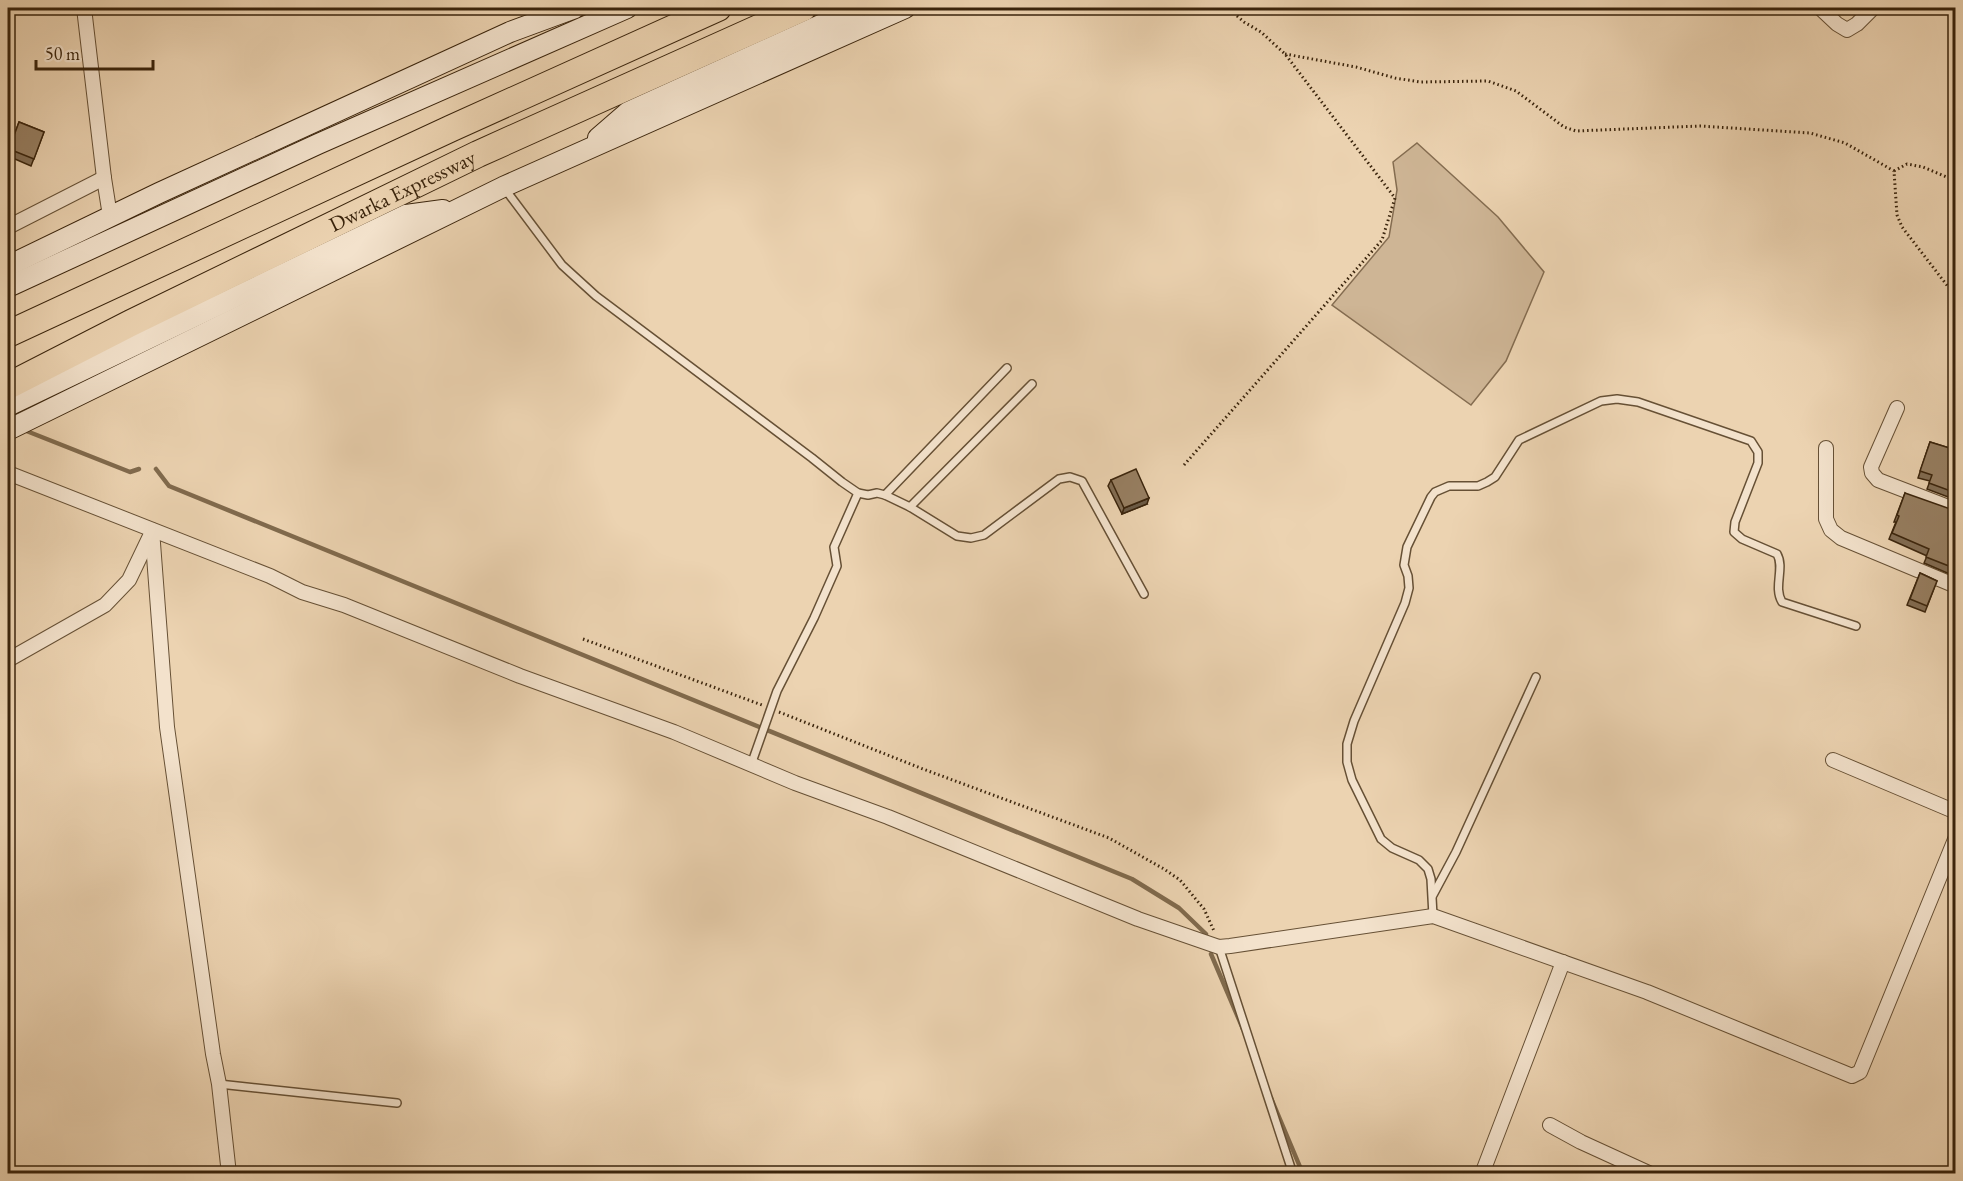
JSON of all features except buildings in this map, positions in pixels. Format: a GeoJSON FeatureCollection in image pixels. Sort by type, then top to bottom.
{"type":"FeatureCollection","features":[{"type":"Feature","properties":{"kind":"highway","name":"Dwarka Expressway"},"geometry":{"type":"LineString","coordinates":[[8,334],[441,133],[718,8]]}},
{"type":"Feature","properties":{"kind":"highway","name":"Dwarka Expressway"},"geometry":{"type":"LineString","coordinates":[[8,386],[131,323],[478,154],[803,8]]}},
{"type":"Feature","properties":{"kind":"main road"},"geometry":{"type":"LineString","coordinates":[[8,266],[110,216],[510,32],[574,8]]}},
{"type":"Feature","properties":{"kind":"main road"},"geometry":{"type":"LineString","coordinates":[[8,287],[318,144],[627,8]]}},
{"type":"Feature","properties":{"kind":"main road"},"geometry":{"type":"LineString","coordinates":[[579,153],[628,112],[858,8]]}},
{"type":"Feature","properties":{"kind":"main road"},"geometry":{"type":"LineString","coordinates":[[15,426],[503,187],[905,8]]}},
{"type":"Feature","properties":{"kind":"main road"},"geometry":{"type":"LineString","coordinates":[[8,406],[406,215],[461,208]]}},
{"type":"Feature","properties":{"kind":"street"},"geometry":{"type":"LineString","coordinates":[[84,8],[110,216]]}},
{"type":"Feature","properties":{"kind":"street"},"geometry":{"type":"LineString","coordinates":[[1820,8],[1847,30],[1874,8]]}},
{"type":"Feature","properties":{"kind":"street"},"geometry":{"type":"LineString","coordinates":[[8,228],[104,178]]}},
{"type":"Feature","properties":{"kind":"street"},"geometry":{"type":"LineString","coordinates":[[1897,408],[1871,467],[1872,473],[1878,480],[1956,510]]}},
{"type":"Feature","properties":{"kind":"street"},"geometry":{"type":"LineString","coordinates":[[1826,448],[1826,519],[1831,530],[1841,538],[1956,586]]}},
{"type":"Feature","properties":{"kind":"street"},"geometry":{"type":"LineString","coordinates":[[8,473],[270,576],[302,592],[344,605],[520,676],[674,732],[1138,919],[1219,947],[1433,916],[1647,992],[1846,1075],[1856,1075],[1860,1072],[1956,837]]}},
{"type":"Feature","properties":{"kind":"street"},"geometry":{"type":"LineString","coordinates":[[8,660],[105,605],[129,580],[152,530]]}},
{"type":"Feature","properties":{"kind":"street"},"geometry":{"type":"LineString","coordinates":[[152,530],[166,727],[219,1084],[229,1173]]}},
{"type":"Feature","properties":{"kind":"street"},"geometry":{"type":"LineString","coordinates":[[1833,760],[1956,812]]}},
{"type":"Feature","properties":{"kind":"street"},"geometry":{"type":"LineString","coordinates":[[1482,1173],[1563,962]]}},
{"type":"Feature","properties":{"kind":"street"},"geometry":{"type":"LineString","coordinates":[[1550,1125],[1581,1142],[1651,1173]]}},
{"type":"Feature","properties":{"kind":"lane"},"geometry":{"type":"LineString","coordinates":[[503,187],[562,265],[596,296],[858,493],[885,495],[910,507],[957,536],[971,538],[984,535],[1059,479],[1070,477],[1082,481],[1144,594]]}},
{"type":"Feature","properties":{"kind":"lane"},"geometry":{"type":"LineString","coordinates":[[885,495],[1006,368]]}},
{"type":"Feature","properties":{"kind":"lane"},"geometry":{"type":"LineString","coordinates":[[910,507],[1032,384]]}},
{"type":"Feature","properties":{"kind":"lane"},"geometry":{"type":"LineString","coordinates":[[1433,916],[1431,879],[1428,870],[1419,860],[1386,843],[1378,834],[1353,780],[1347,762],[1347,744],[1354,721],[1405,603],[1409,588],[1404,566],[1407,547],[1435,492],[1449,486],[1478,486],[1487,482],[1495,477],[1519,440],[1601,401],[1617,399],[1638,402],[1751,441],[1758,452],[1758,463],[1735,522],[1734,532],[1742,539],[1777,554],[1780,559],[1778,583],[1782,602],[1857,626]]}},
{"type":"Feature","properties":{"kind":"lane"},"geometry":{"type":"LineString","coordinates":[[752,765],[777,691],[837,566],[834,547],[858,493]]}},
{"type":"Feature","properties":{"kind":"lane"},"geometry":{"type":"LineString","coordinates":[[1432,898],[1456,852],[1536,677]]}},
{"type":"Feature","properties":{"kind":"lane"},"geometry":{"type":"LineString","coordinates":[[1219,947],[1293,1173]]}},
{"type":"Feature","properties":{"kind":"lane"},"geometry":{"type":"LineString","coordinates":[[219,1084],[397,1103]]}},
{"type":"Feature","properties":{"kind":"path"},"geometry":{"type":"LineString","coordinates":[[1184,465],[1382,240],[1395,198],[1285,54],[1262,32],[1228,8]]}},
{"type":"Feature","properties":{"kind":"path"},"geometry":{"type":"LineString","coordinates":[[1285,54],[1420,82],[1488,81],[1516,91],[1564,127],[1576,131],[1700,126],[1810,133],[1845,143],[1894,171]]}},
{"type":"Feature","properties":{"kind":"path"},"geometry":{"type":"LineString","coordinates":[[1894,171],[1907,164],[1923,167],[1956,181]]}},
{"type":"Feature","properties":{"kind":"path"},"geometry":{"type":"LineString","coordinates":[[1894,171],[1898,215],[1902,227],[1956,297]]}},
{"type":"Feature","properties":{"kind":"path"},"geometry":{"type":"LineString","coordinates":[[583,639],[748,700],[923,770],[1109,838],[1180,880],[1204,909],[1219,947]]}},
{"type":"Feature","properties":{"kind":"shaded area"},"geometry":{"type":"Polygon","coordinates":[[[1417,143],[1498,217],[1544,272],[1506,361],[1471,405],[1332,305],[1389,237],[1397,190],[1393,162],[1417,143]]]}},
{"type":"Feature","properties":{"kind":"waterway"},"geometry":{"type":"LineString","coordinates":[[24,430],[130,472],[139,469]]}},
{"type":"Feature","properties":{"kind":"waterway"},"geometry":{"type":"LineString","coordinates":[[156,469],[169,486],[1132,879],[1179,908],[1206,934]]}},
{"type":"Feature","properties":{"kind":"waterway"},"geometry":{"type":"LineString","coordinates":[[1211,954],[1243,1029]]}},
{"type":"Feature","properties":{"kind":"waterway"},"geometry":{"type":"LineString","coordinates":[[1271,1098],[1303,1174]]}}]}
